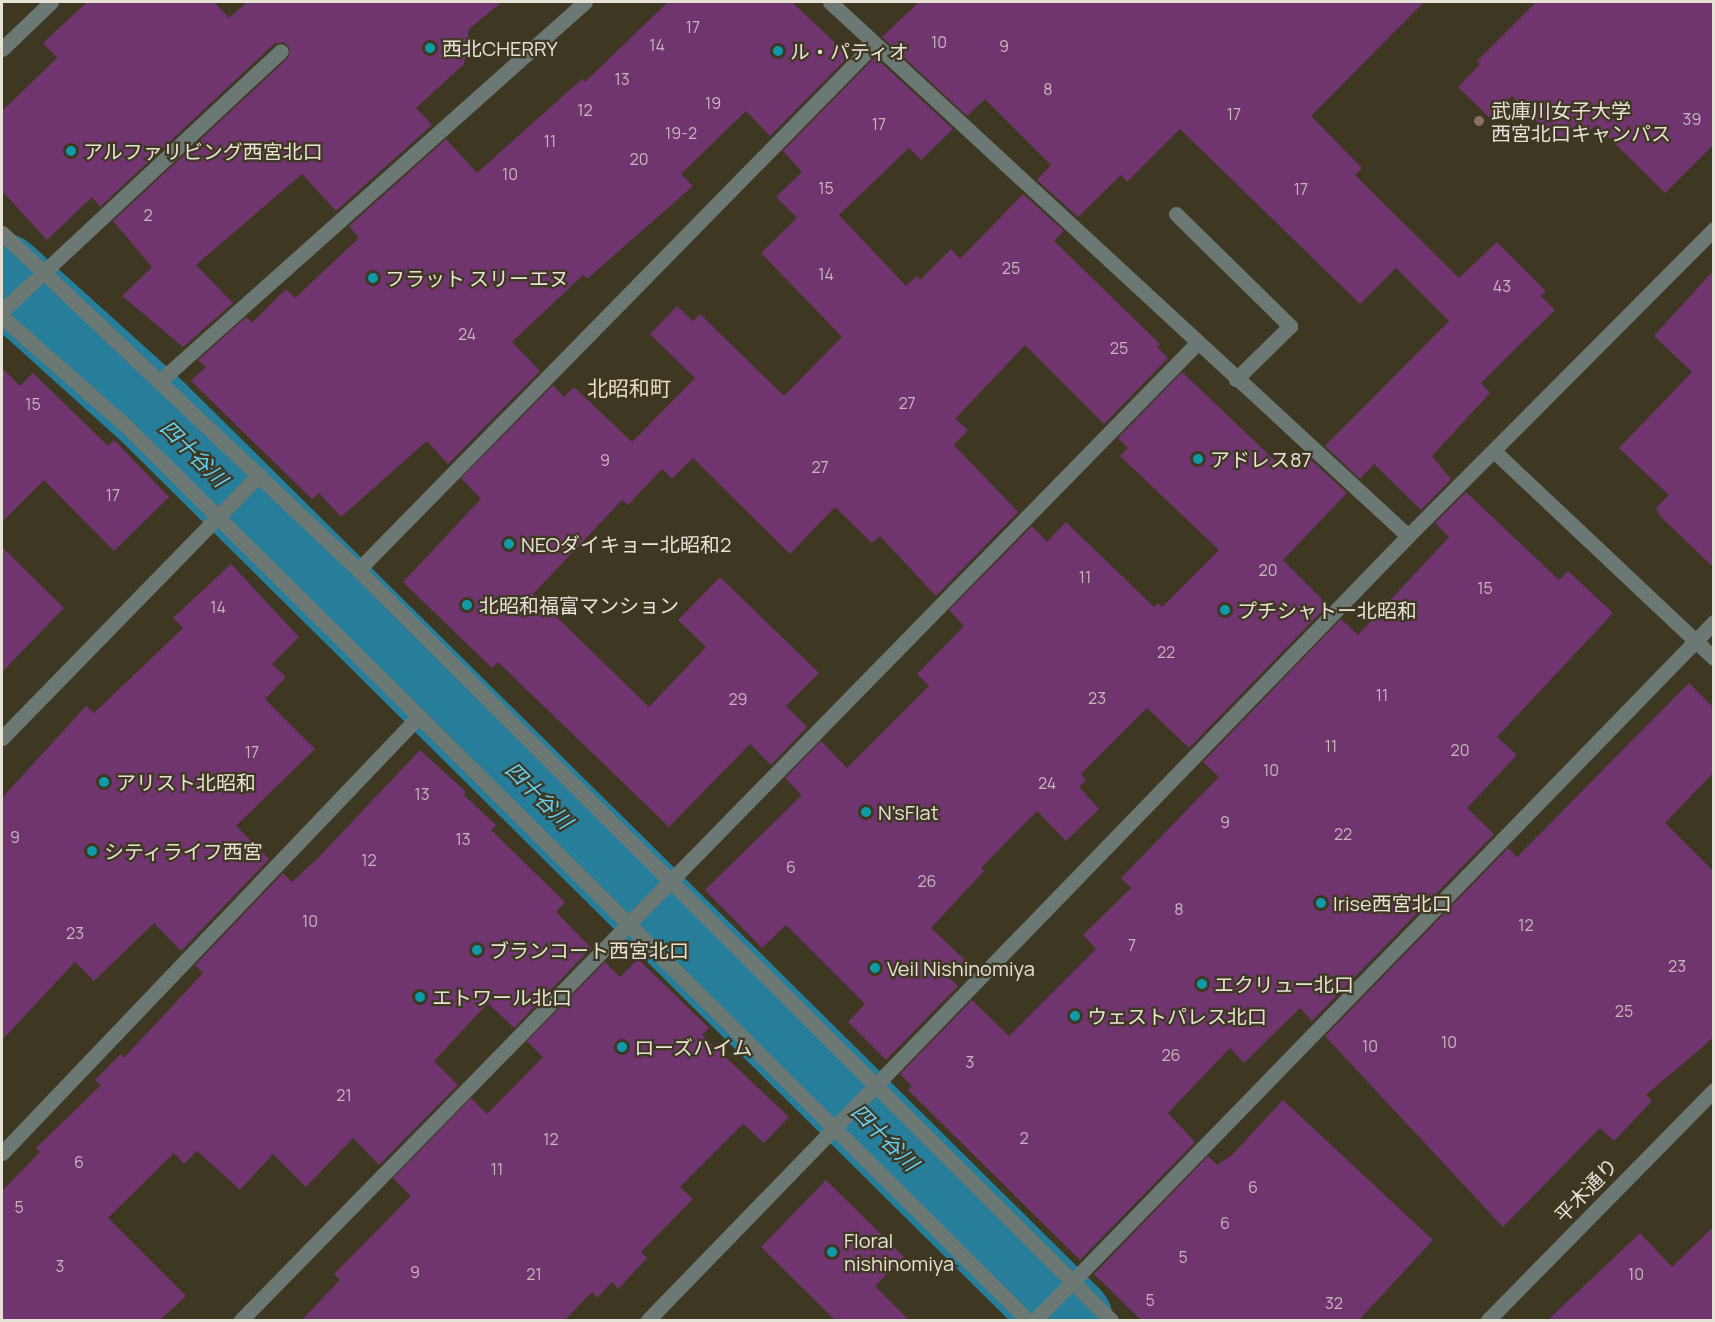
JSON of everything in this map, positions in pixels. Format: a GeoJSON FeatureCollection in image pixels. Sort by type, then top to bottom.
{"type":"FeatureCollection","features":[{"type":"Feature","properties":{"kind":"street"},"geometry":{"type":"LineString","coordinates":[[2,49],[51,2]]}},
{"type":"Feature","properties":{"kind":"street"},"geometry":{"type":"LineString","coordinates":[[161,380],[585,2]]}},
{"type":"Feature","properties":{"kind":"street"},"geometry":{"type":"LineString","coordinates":[[830,2],[873,45],[1408,536]]}},
{"type":"Feature","properties":{"kind":"street"},"geometry":{"type":"LineString","coordinates":[[358,570],[873,45]]}},
{"type":"Feature","properties":{"kind":"street"},"geometry":{"type":"LineString","coordinates":[[281,51],[42,269],[4,311],[124,424],[629,924],[840,1123],[1035,1318],[1068,1287],[1713,622]]}},
{"type":"Feature","properties":{"kind":"street"},"geometry":{"type":"LineString","coordinates":[[1176,214],[1290,326],[1236,379]]}},
{"type":"Feature","properties":{"kind":"street"},"geometry":{"type":"LineString","coordinates":[[648,1320],[1408,536],[1494,452],[1713,229]]}},
{"type":"Feature","properties":{"kind":"street"},"geometry":{"type":"LineString","coordinates":[[2,233],[161,380],[358,570],[666,886],[1068,1287],[1111,1320]]}},
{"type":"Feature","properties":{"kind":"street"},"geometry":{"type":"LineString","coordinates":[[241,1320],[1197,343]]}},
{"type":"Feature","properties":{"kind":"street"},"geometry":{"type":"LineString","coordinates":[[1494,452],[1713,658]]}},
{"type":"Feature","properties":{"kind":"street"},"geometry":{"type":"LineString","coordinates":[[2,738],[259,475]]}},
{"type":"Feature","properties":{"kind":"street"},"geometry":{"type":"LineString","coordinates":[[2,1153],[420,716]]}},
{"type":"Feature","properties":{"kind":"street","name":"平木通り"},"geometry":{"type":"LineString","coordinates":[[1488,1320],[1713,1090]]}},
{"type":"Feature","properties":{"kind":"building"},"geometry":{"type":"Polygon","coordinates":[[[87,2],[214,2],[229,18],[247,2],[502,2],[469,29],[464,64],[416,108],[432,125],[336,211],[302,174],[196,265],[233,303],[183,347],[122,296],[152,267],[113,221],[288,58],[290,48],[283,42],[274,44],[100,207],[92,197],[47,240],[2,191],[2,111],[57,58],[43,43],[87,2]]]}},
{"type":"Feature","properties":{"kind":"building"},"geometry":{"type":"Polygon","coordinates":[[[668,2],[792,2],[849,56],[770,136],[746,111],[681,174],[693,186],[587,279],[583,275],[512,342],[540,371],[448,464],[427,441],[341,517],[319,493],[312,499],[191,381],[206,367],[198,360],[246,317],[252,323],[286,289],[295,298],[359,238],[349,226],[446,139],[477,173],[582,79],[585,82],[668,2]]]}},
{"type":"Feature","properties":{"kind":"building"},"geometry":{"type":"Polygon","coordinates":[[[919,2],[1424,2],[1311,116],[1362,168],[1355,175],[1459,278],[1497,242],[1546,291],[1541,296],[1555,310],[1481,383],[1490,393],[1432,456],[1451,479],[1421,510],[1374,464],[1360,479],[1325,446],[1449,321],[1396,268],[1360,304],[1180,129],[1127,182],[1121,175],[1078,217],[1037,180],[1051,165],[985,99],[967,116],[882,37],[919,2]]]}},
{"type":"Feature","properties":{"kind":"building"},"geometry":{"type":"Polygon","coordinates":[[[1536,2],[1713,2],[1713,145],[1665,193],[1596,125],[1585,135],[1576,125],[1559,143],[1512,96],[1490,118],[1458,87],[1480,64],[1477,61],[1536,2]]]}},
{"type":"Feature","properties":{"kind":"building"},"geometry":{"type":"Polygon","coordinates":[[[875,57],[953,129],[921,160],[909,148],[839,215],[906,286],[917,276],[920,280],[951,249],[960,259],[1023,194],[1064,231],[1054,241],[1160,344],[1157,347],[1168,358],[1104,424],[1025,345],[955,419],[968,430],[954,445],[1018,512],[936,596],[880,536],[872,543],[835,507],[790,554],[693,458],[672,479],[662,469],[628,505],[622,500],[533,594],[649,707],[706,647],[678,620],[720,577],[819,673],[786,706],[807,727],[771,765],[750,744],[669,827],[498,662],[492,668],[403,582],[481,499],[461,478],[553,385],[564,397],[574,387],[632,442],[695,378],[650,334],[677,306],[693,321],[700,314],[784,396],[842,337],[761,253],[797,218],[776,197],[802,172],[783,151],[875,57]]]}},
{"type":"Feature","properties":{"kind":"building"},"geometry":{"type":"Polygon","coordinates":[[[1713,271],[1713,567],[1661,517],[1656,508],[1669,495],[1619,448],[1692,372],[1654,336],[1713,271]]]}},
{"type":"Feature","properties":{"kind":"building"},"geometry":{"type":"Polygon","coordinates":[[[2,368],[20,386],[33,373],[108,446],[114,440],[169,497],[114,551],[44,480],[2,522],[2,368]]]}},
{"type":"Feature","properties":{"kind":"building"},"geometry":{"type":"Polygon","coordinates":[[[1182,372],[1286,471],[1295,462],[1302,469],[1311,460],[1347,493],[1283,560],[1328,605],[1189,748],[1147,708],[1081,774],[1086,780],[1079,787],[1099,809],[1066,841],[1037,811],[981,868],[984,871],[931,928],[965,960],[949,978],[958,986],[886,1060],[848,1022],[865,1004],[786,925],[762,948],[705,890],[802,795],[785,778],[821,741],[847,768],[929,686],[917,674],[964,626],[949,610],[1032,526],[1047,542],[1066,522],[1154,607],[1158,603],[1162,607],[1219,550],[1120,456],[1128,448],[1118,438],[1182,372]]]}},
{"type":"Feature","properties":{"kind":"building"},"geometry":{"type":"Polygon","coordinates":[[[1466,492],[1559,580],[1568,571],[1613,613],[1497,737],[1517,755],[1467,808],[1494,834],[1312,1021],[1300,1008],[1244,1063],[1230,1048],[1168,1113],[1195,1142],[1080,1260],[908,1090],[912,1086],[900,1074],[972,1000],[1009,1036],[1096,949],[1083,935],[1131,888],[1121,878],[1219,777],[1203,762],[1341,619],[1358,635],[1449,537],[1435,523],[1466,492]]]}},
{"type":"Feature","properties":{"kind":"building"},"geometry":{"type":"Polygon","coordinates":[[[2,547],[64,608],[2,672],[2,547]]]}},
{"type":"Feature","properties":{"kind":"building"},"geometry":{"type":"Polygon","coordinates":[[[231,564],[299,637],[272,664],[286,677],[265,699],[315,749],[236,826],[269,859],[181,951],[154,923],[94,981],[75,962],[2,1040],[2,798],[86,706],[94,713],[183,628],[173,618],[231,564]]]}},
{"type":"Feature","properties":{"kind":"building"},"geometry":{"type":"Polygon","coordinates":[[[1689,683],[1713,707],[1713,773],[1665,823],[1713,871],[1713,1038],[1646,1095],[1652,1101],[1614,1141],[1600,1128],[1503,1227],[1325,1036],[1508,848],[1517,857],[1689,683]]]}},
{"type":"Feature","properties":{"kind":"building"},"geometry":{"type":"Polygon","coordinates":[[[420,750],[466,792],[464,795],[496,825],[491,830],[565,902],[556,912],[591,948],[514,1028],[488,1003],[434,1061],[458,1085],[379,1165],[353,1138],[306,1187],[273,1154],[240,1190],[197,1151],[184,1164],[174,1153],[108,1218],[186,1296],[160,1320],[2,1320],[2,1191],[40,1152],[36,1148],[101,1085],[95,1080],[121,1054],[124,1058],[203,973],[195,965],[283,873],[292,882],[319,857],[420,750]]]}},
{"type":"Feature","properties":{"kind":"building"},"geometry":{"type":"Polygon","coordinates":[[[638,959],[709,1028],[702,1035],[789,1117],[764,1143],[743,1124],[680,1187],[693,1199],[641,1252],[647,1258],[618,1289],[612,1282],[597,1298],[592,1292],[565,1320],[302,1320],[340,1280],[334,1274],[411,1196],[393,1178],[471,1098],[487,1114],[543,1057],[527,1041],[605,962],[620,977],[638,959]]]}},
{"type":"Feature","properties":{"kind":"building"},"geometry":{"type":"Polygon","coordinates":[[[1283,1100],[1433,1240],[1359,1320],[1141,1320],[1094,1274],[1208,1156],[1217,1165],[1232,1155],[1283,1100]]]}},
{"type":"Feature","properties":{"kind":"building","name":"Floral nishinomiya"},"geometry":{"type":"Polygon","coordinates":[[[826,1180],[904,1257],[875,1286],[909,1320],[835,1320],[761,1247],[826,1180]]]}},
{"type":"Feature","properties":{"kind":"building"},"geometry":{"type":"Polygon","coordinates":[[[1713,1227],[1713,1320],[1548,1320],[1640,1233],[1672,1267],[1713,1227]]]}},
{"type":"Feature","properties":{"kind":"waterway","name":"四十谷川"},"geometry":{"type":"LineString","coordinates":[[2,276],[155,414],[1070,1320]]}},
{"type":"Feature","properties":{"kind":"place","name":"西北CHERRY"},"geometry":{"type":"Point","coordinates":[430,48]}},
{"type":"Feature","properties":{"kind":"place","name":"ル・パティオ"},"geometry":{"type":"Point","coordinates":[778,51]}},
{"type":"Feature","properties":{"kind":"place","name":"武庫川女子大学 西宮北口キャンパス"},"geometry":{"type":"Point","coordinates":[1479,121]}},
{"type":"Feature","properties":{"kind":"place","name":"アルファリビング西宮北口"},"geometry":{"type":"Point","coordinates":[71,151]}},
{"type":"Feature","properties":{"kind":"place","name":"フラット スリーエヌ"},"geometry":{"type":"Point","coordinates":[373,278]}},
{"type":"Feature","properties":{"kind":"place","name":"アドレス87"},"geometry":{"type":"Point","coordinates":[1198,459]}},
{"type":"Feature","properties":{"kind":"place","name":"NEOダイキョー北昭和2"},"geometry":{"type":"Point","coordinates":[509,544]}},
{"type":"Feature","properties":{"kind":"place","name":"北昭和福富マンション"},"geometry":{"type":"Point","coordinates":[467,605]}},
{"type":"Feature","properties":{"kind":"place","name":"プチシャトー北昭和"},"geometry":{"type":"Point","coordinates":[1225,610]}},
{"type":"Feature","properties":{"kind":"place","name":"アリスト北昭和"},"geometry":{"type":"Point","coordinates":[104,782]}},
{"type":"Feature","properties":{"kind":"place","name":"N'sFlat"},"geometry":{"type":"Point","coordinates":[866,812]}},
{"type":"Feature","properties":{"kind":"place","name":"シティライフ西宮"},"geometry":{"type":"Point","coordinates":[92,851]}},
{"type":"Feature","properties":{"kind":"place","name":"Irise西宮北口"},"geometry":{"type":"Point","coordinates":[1321,903]}},
{"type":"Feature","properties":{"kind":"place","name":"ブランコート西宮北口"},"geometry":{"type":"Point","coordinates":[477,950]}},
{"type":"Feature","properties":{"kind":"place","name":"Veil Nishinomiya"},"geometry":{"type":"Point","coordinates":[875,968]}},
{"type":"Feature","properties":{"kind":"place","name":"エクリュー北口"},"geometry":{"type":"Point","coordinates":[1202,984]}},
{"type":"Feature","properties":{"kind":"place","name":"エトワール北口"},"geometry":{"type":"Point","coordinates":[420,997]}},
{"type":"Feature","properties":{"kind":"place","name":"ウェストパレス北口"},"geometry":{"type":"Point","coordinates":[1075,1016]}},
{"type":"Feature","properties":{"kind":"place","name":"ローズハイム"},"geometry":{"type":"Point","coordinates":[622,1047]}},
{"type":"Feature","properties":{"kind":"place","name":"Floral nishinomiya"},"geometry":{"type":"Point","coordinates":[832,1252]}},
{"type":"Feature","properties":{"kind":"district","name":"北昭和町"},"geometry":{"type":"Point","coordinates":[629,388]}}]}
